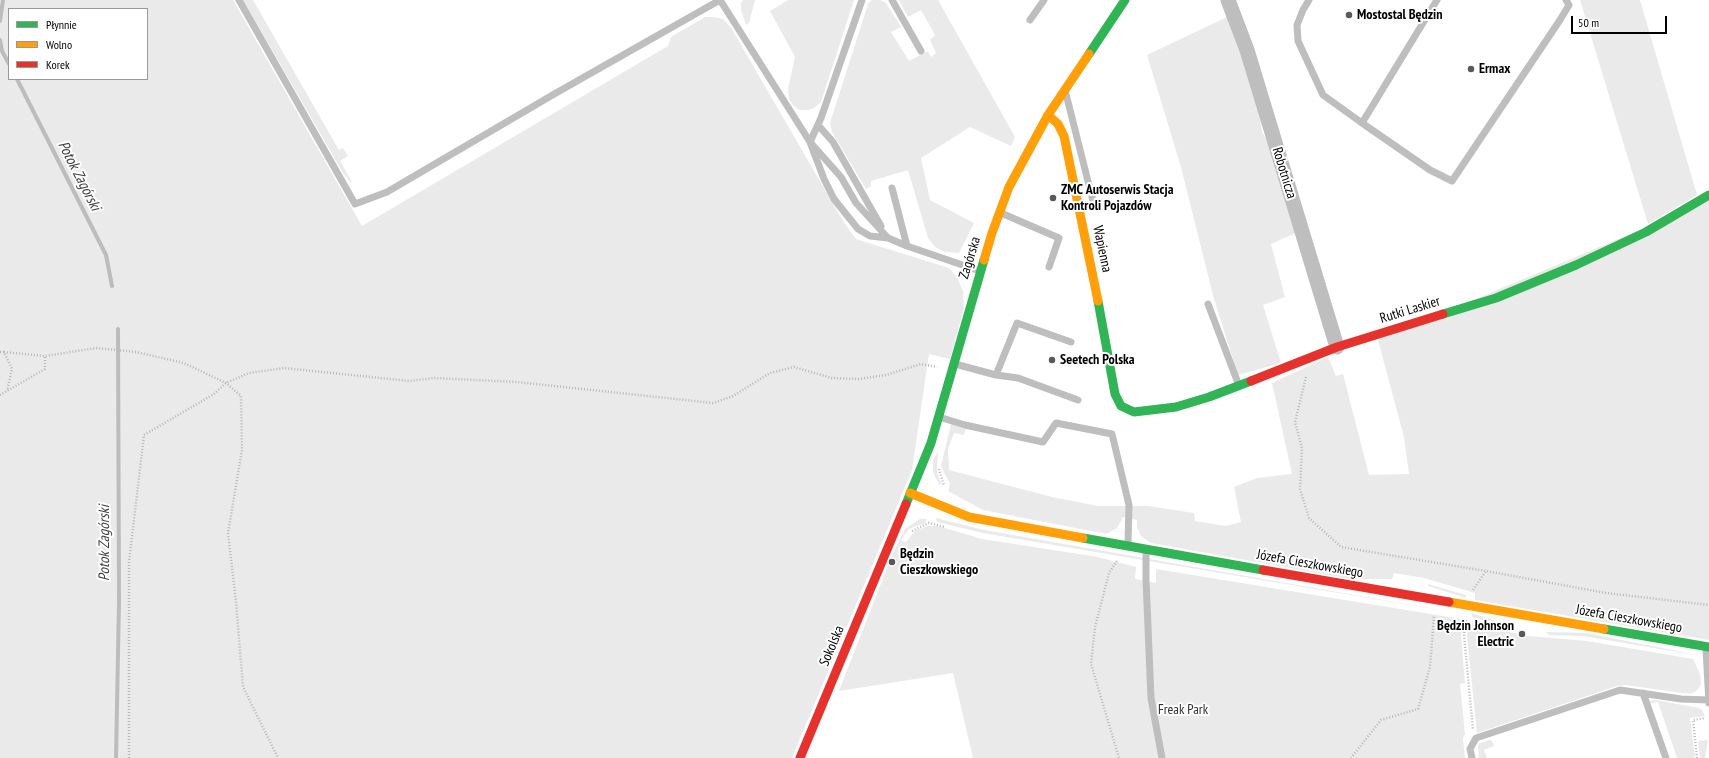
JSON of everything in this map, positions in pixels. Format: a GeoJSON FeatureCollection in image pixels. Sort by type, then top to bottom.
{"type":"FeatureCollection","features":[{"type":"Feature","properties":{"kind":"street","name":"Zagórska"},"geometry":{"type":"LineString","coordinates":[[889,545],[931,443],[980,271],[999,212],[1022,162],[1048,115],[1125,0]]}},
{"type":"Feature","properties":{"kind":"street","name":"Robotnicza"},"geometry":{"type":"LineString","coordinates":[[1228,0],[1247,50],[1337,347]]}},
{"type":"Feature","properties":{"kind":"street","name":"Wapienna"},"geometry":{"type":"LineString","coordinates":[[1048,115],[1058,124],[1064,136],[1092,267],[1115,394]]}},
{"type":"Feature","properties":{"kind":"street","name":"Rutki Laskier"},"geometry":{"type":"LineString","coordinates":[[1115,394],[1121,406],[1134,412],[1176,407],[1238,386],[1337,347],[1496,298],[1576,265],[1646,232],[1709,195]]}},
{"type":"Feature","properties":{"kind":"street","name":"Józefa Cieszkowskiego"},"geometry":{"type":"LineString","coordinates":[[910,493],[970,517],[1708,647]]}},
{"type":"Feature","properties":{"kind":"street","name":"Sokolska"},"geometry":{"type":"LineString","coordinates":[[800,758],[889,545]]}},
{"type":"Feature","properties":{"kind":"lane"},"geometry":{"type":"LineString","coordinates":[[239,0],[355,204],[387,192],[556,93],[720,0],[810,142],[841,177],[856,203],[888,238]]}},
{"type":"Feature","properties":{"kind":"lane"},"geometry":{"type":"LineString","coordinates":[[862,0],[818,125],[810,142],[824,179],[834,199],[858,229],[870,236],[888,238],[980,271]]}},
{"type":"Feature","properties":{"kind":"lane"},"geometry":{"type":"LineString","coordinates":[[892,0],[921,51]]}},
{"type":"Feature","properties":{"kind":"lane"},"geometry":{"type":"LineString","coordinates":[[1030,20],[1044,0]]}},
{"type":"Feature","properties":{"kind":"lane"},"geometry":{"type":"LineString","coordinates":[[1309,0],[1297,25],[1298,41],[1323,94],[1430,170],[1452,181],[1560,20],[1569,4],[1566,0]]}},
{"type":"Feature","properties":{"kind":"lane"},"geometry":{"type":"LineString","coordinates":[[1362,122],[1437,0]]}},
{"type":"Feature","properties":{"kind":"lane"},"geometry":{"type":"LineString","coordinates":[[1065,90],[1093,202]]}},
{"type":"Feature","properties":{"kind":"lane"},"geometry":{"type":"LineString","coordinates":[[818,125],[833,142],[888,238]]}},
{"type":"Feature","properties":{"kind":"lane"},"geometry":{"type":"LineString","coordinates":[[892,188],[907,246]]}},
{"type":"Feature","properties":{"kind":"lane"},"geometry":{"type":"LineString","coordinates":[[999,212],[1059,238],[1049,267]]}},
{"type":"Feature","properties":{"kind":"lane"},"geometry":{"type":"LineString","coordinates":[[1208,304],[1238,386]]}},
{"type":"Feature","properties":{"kind":"lane"},"geometry":{"type":"LineString","coordinates":[[996,375],[1017,323],[1071,342]]}},
{"type":"Feature","properties":{"kind":"lane"},"geometry":{"type":"LineString","coordinates":[[952,367],[1018,378],[1078,400]]}},
{"type":"Feature","properties":{"kind":"lane"},"geometry":{"type":"LineString","coordinates":[[939,417],[965,425],[1043,442],[1056,423],[1112,434],[1129,505],[1128,546]]}},
{"type":"Feature","properties":{"kind":"lane"},"geometry":{"type":"LineString","coordinates":[[1146,549],[1151,698],[1162,758]]}},
{"type":"Feature","properties":{"kind":"lane"},"geometry":{"type":"LineString","coordinates":[[1472,758],[1470,749],[1476,738],[1620,690],[1709,702],[1708,647]]}},
{"type":"Feature","properties":{"kind":"lane"},"geometry":{"type":"LineString","coordinates":[[1643,693],[1666,758]]}},
{"type":"Feature","properties":{"kind":"path"},"geometry":{"type":"LineString","coordinates":[[0,352],[45,356],[96,348],[136,352],[184,363],[226,383],[241,396],[242,450],[228,533],[236,602],[243,687],[278,758]]}},
{"type":"Feature","properties":{"kind":"path"},"geometry":{"type":"LineString","coordinates":[[4,352],[12,369],[7,392]]}},
{"type":"Feature","properties":{"kind":"path"},"geometry":{"type":"LineString","coordinates":[[0,395],[45,369],[45,356]]}},
{"type":"Feature","properties":{"kind":"path"},"geometry":{"type":"LineString","coordinates":[[1311,358],[1296,422],[1302,448],[1300,489],[1309,518],[1341,547],[1606,593],[1709,605]]}},
{"type":"Feature","properties":{"kind":"path"},"geometry":{"type":"LineString","coordinates":[[129,758],[129,562],[144,435],[214,394],[226,383],[249,373],[284,368],[409,381],[434,378],[517,382],[713,403],[733,396],[770,373],[794,367],[832,378],[859,379],[886,375],[921,364],[952,367]]}},
{"type":"Feature","properties":{"kind":"path"},"geometry":{"type":"LineString","coordinates":[[1119,558],[1109,573],[1095,627],[1091,664],[1119,758]]}},
{"type":"Feature","properties":{"kind":"path"},"geometry":{"type":"LineString","coordinates":[[1470,594],[1486,571]]}},
{"type":"Feature","properties":{"kind":"path"},"geometry":{"type":"LineString","coordinates":[[1351,758],[1381,720],[1418,709],[1430,667],[1434,613]]}},
{"type":"Feature","properties":{"kind":"path"},"geometry":{"type":"LineString","coordinates":[[1467,618],[1464,641],[1474,734],[1476,738]]}},
{"type":"Feature","properties":{"kind":"path"},"geometry":{"type":"LineString","coordinates":[[1697,758],[1693,720],[1705,718]]}},
{"type":"Feature","properties":{"kind":"green space"},"geometry":{"type":"Polygon","coordinates":[[[0,0],[233,0],[362,226],[668,46],[671,37],[705,17],[723,19],[730,26],[843,221],[856,239],[949,268],[957,277],[963,291],[964,308],[950,359],[929,354],[912,470],[792,758],[0,758],[0,0]]]}},
{"type":"Feature","properties":{"kind":"green space"},"geometry":{"type":"Polygon","coordinates":[[[243,0],[253,0],[339,150],[343,148],[348,156],[340,161],[352,182],[351,183],[343,173],[243,0]]]}},
{"type":"Feature","properties":{"kind":"green space"},"geometry":{"type":"Polygon","coordinates":[[[743,0],[755,0],[749,23],[746,25],[741,10],[741,3],[743,0]]]}},
{"type":"Feature","properties":{"kind":"green space"},"geometry":{"type":"Polygon","coordinates":[[[788,0],[854,0],[821,102],[814,108],[808,110],[799,110],[789,99],[788,89],[795,57],[770,11],[788,0]]]}},
{"type":"Feature","properties":{"kind":"green space"},"geometry":{"type":"Polygon","coordinates":[[[872,0],[880,0],[886,3],[901,27],[891,32],[909,61],[928,51],[931,57],[936,53],[930,40],[935,35],[921,10],[908,17],[899,0],[938,0],[1015,137],[1011,146],[970,127],[921,158],[930,200],[974,223],[959,253],[945,252],[935,247],[928,238],[908,170],[871,181],[871,186],[866,189],[832,132],[830,123],[868,4],[872,0]]]}},
{"type":"Feature","properties":{"kind":"green space"},"geometry":{"type":"Polygon","coordinates":[[[1580,0],[1640,0],[1697,195],[1648,224],[1580,0]]]}},
{"type":"Feature","properties":{"kind":"green space"},"geometry":{"type":"Polygon","coordinates":[[[1227,17],[1234,27],[1259,108],[1262,132],[1266,139],[1271,143],[1298,232],[1271,244],[1285,297],[1263,305],[1281,363],[1238,375],[1214,299],[1181,167],[1147,55],[1227,17]]]}},
{"type":"Feature","properties":{"kind":"green space"},"geometry":{"type":"Polygon","coordinates":[[[1709,201],[1709,640],[1475,600],[1475,593],[1424,578],[1394,573],[1392,579],[1351,579],[1151,543],[1141,536],[1137,527],[1137,520],[1123,517],[1117,528],[1106,534],[983,510],[948,491],[950,484],[941,466],[951,424],[966,429],[964,435],[954,433],[948,449],[949,470],[1052,497],[1098,506],[1148,506],[1194,513],[1195,521],[1225,526],[1241,522],[1234,487],[1257,478],[1292,474],[1272,383],[1328,357],[1336,376],[1343,374],[1369,475],[1409,474],[1404,437],[1378,340],[1709,201]]]}},
{"type":"Feature","properties":{"kind":"green space"},"geometry":{"type":"Polygon","coordinates":[[[938,451],[937,473],[941,483],[940,486],[933,472],[933,460],[938,451]]]}},
{"type":"Feature","properties":{"kind":"green space"},"geometry":{"type":"Polygon","coordinates":[[[936,518],[984,530],[1463,614],[983,533],[937,522],[936,518]]]}},
{"type":"Feature","properties":{"kind":"green space","name":"Freak Park"},"geometry":{"type":"Polygon","coordinates":[[[920,519],[927,519],[925,523],[909,529],[901,540],[906,542],[915,531],[927,526],[938,526],[982,539],[1098,557],[1136,567],[1135,579],[1156,583],[1156,569],[1461,619],[1463,623],[1461,636],[1465,683],[1460,684],[1465,734],[1463,738],[1465,758],[973,758],[953,673],[839,691],[892,555],[905,529],[920,519]]]}},
{"type":"Feature","properties":{"kind":"green space"},"geometry":{"type":"Polygon","coordinates":[[[1428,584],[1466,595],[1466,598],[1428,586],[1428,584]]]}},
{"type":"Feature","properties":{"kind":"green space"},"geometry":{"type":"Polygon","coordinates":[[[1472,613],[1508,625],[1505,627],[1472,617],[1472,613]]]}},
{"type":"Feature","properties":{"kind":"green space"},"geometry":{"type":"Polygon","coordinates":[[[1473,621],[1528,636],[1587,641],[1693,659],[1700,674],[1701,684],[1695,692],[1690,694],[1625,685],[1617,686],[1477,733],[1467,636],[1469,624],[1473,621]]]}},
{"type":"Feature","properties":{"kind":"green space"},"geometry":{"type":"Polygon","coordinates":[[[1546,632],[1587,633],[1689,654],[1583,636],[1549,635],[1546,632]]]}},
{"type":"Feature","properties":{"kind":"green space"},"geometry":{"type":"Polygon","coordinates":[[[1656,700],[1699,708],[1702,710],[1705,716],[1690,718],[1695,758],[1677,758],[1658,702],[1649,704],[1650,701],[1656,700]]]}},
{"type":"Feature","properties":{"kind":"green space"},"geometry":{"type":"Polygon","coordinates":[[[1489,740],[1492,741],[1494,746],[1484,750],[1487,758],[1479,758],[1478,744],[1489,740]]]}},
{"type":"Feature","properties":{"kind":"green space"},"geometry":{"type":"Polygon","coordinates":[[[1708,740],[1705,758],[1700,758],[1698,741],[1708,740]]]}},
{"type":"Feature","properties":{"kind":"waterway","name":"Potok Zagórski"},"geometry":{"type":"LineString","coordinates":[[0,21],[3,0]]}},
{"type":"Feature","properties":{"kind":"waterway","name":"Potok Zagórski"},"geometry":{"type":"LineString","coordinates":[[0,40],[2,51],[8,62]]}},
{"type":"Feature","properties":{"kind":"waterway","name":"Potok Zagórski"},"geometry":{"type":"LineString","coordinates":[[18,80],[106,255],[112,286]]}},
{"type":"Feature","properties":{"kind":"waterway","name":"Potok Zagórski"},"geometry":{"type":"LineString","coordinates":[[116,758],[119,601],[118,329]]}},
{"type":"Feature","properties":{"kind":"traffic: fast"},"geometry":{"type":"LineString","coordinates":[[1089,54],[1125,0]]}},
{"type":"Feature","properties":{"kind":"traffic: fast"},"geometry":{"type":"LineString","coordinates":[[1443,314],[1496,298],[1576,265],[1646,232],[1709,195]]}},
{"type":"Feature","properties":{"kind":"traffic: fast"},"geometry":{"type":"LineString","coordinates":[[906,504],[931,443],[984,260]]}},
{"type":"Feature","properties":{"kind":"traffic: fast"},"geometry":{"type":"LineString","coordinates":[[1098,301],[1115,394],[1121,406],[1134,412],[1176,407],[1209,397],[1251,381]]}},
{"type":"Feature","properties":{"kind":"traffic: fast"},"geometry":{"type":"LineString","coordinates":[[1083,538],[1263,570]]}},
{"type":"Feature","properties":{"kind":"traffic: fast"},"geometry":{"type":"LineString","coordinates":[[1604,629],[1709,647]]}},
{"type":"Feature","properties":{"kind":"traffic: slow"},"geometry":{"type":"LineString","coordinates":[[984,260],[1009,187],[1048,115],[1089,54]]}},
{"type":"Feature","properties":{"kind":"traffic: slow"},"geometry":{"type":"LineString","coordinates":[[1048,115],[1058,124],[1064,136],[1098,301]]}},
{"type":"Feature","properties":{"kind":"traffic: slow"},"geometry":{"type":"LineString","coordinates":[[910,493],[969,517],[1083,538]]}},
{"type":"Feature","properties":{"kind":"traffic: slow"},"geometry":{"type":"LineString","coordinates":[[1449,602],[1604,629]]}},
{"type":"Feature","properties":{"kind":"traffic: jam"},"geometry":{"type":"LineString","coordinates":[[1251,381],[1337,347],[1443,314]]}},
{"type":"Feature","properties":{"kind":"traffic: jam"},"geometry":{"type":"LineString","coordinates":[[800,758],[906,504]]}},
{"type":"Feature","properties":{"kind":"traffic: jam"},"geometry":{"type":"LineString","coordinates":[[1263,570],[1449,602]]}},
{"type":"Feature","properties":{"kind":"place","name":"Mostostal Będzin"},"geometry":{"type":"Point","coordinates":[1349,15]}},
{"type":"Feature","properties":{"kind":"place","name":"Ermax"},"geometry":{"type":"Point","coordinates":[1471,69]}},
{"type":"Feature","properties":{"kind":"place","name":"ZMC Autoserwis Stacja Kontroli Pojazdów"},"geometry":{"type":"Point","coordinates":[1053,198]}},
{"type":"Feature","properties":{"kind":"place","name":"Seetech Polska"},"geometry":{"type":"Point","coordinates":[1052,360]}},
{"type":"Feature","properties":{"kind":"place","name":"Będzin Cieszkowskiego"},"geometry":{"type":"Point","coordinates":[892,562]}},
{"type":"Feature","properties":{"kind":"place","name":"Będzin Johnson Electric"},"geometry":{"type":"Point","coordinates":[1522,634]}}]}
